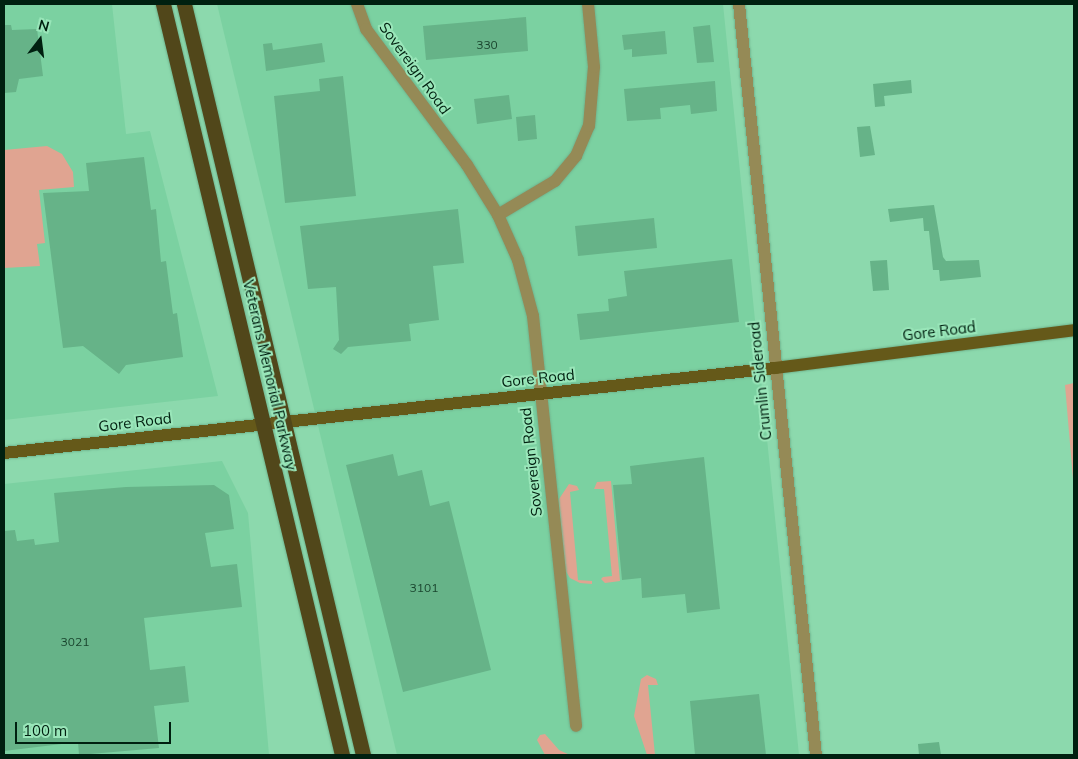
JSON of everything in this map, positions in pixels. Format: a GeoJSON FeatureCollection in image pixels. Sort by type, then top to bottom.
{"type":"FeatureCollection","features":[{"type":"Feature","properties":{"kind":"highway","name":"Veterans Memorial Parkway"},"geometry":{"type":"LineString","coordinates":[[163,4],[342,755]]}},
{"type":"Feature","properties":{"kind":"highway","name":"Veterans Memorial Parkway"},"geometry":{"type":"LineString","coordinates":[[184,4],[363,755]]}},
{"type":"Feature","properties":{"kind":"main road","name":"Gore Road"},"geometry":{"type":"LineString","coordinates":[[4,454],[283,421],[775,368],[1074,330]]}},
{"type":"Feature","properties":{"kind":"street","name":"Sovereign Road"},"geometry":{"type":"LineString","coordinates":[[357,4],[366,30],[467,165],[498,214],[518,260],[533,316],[576,726]]}},
{"type":"Feature","properties":{"kind":"street"},"geometry":{"type":"LineString","coordinates":[[498,214],[555,181],[576,156],[589,126],[594,67],[588,4]]}},
{"type":"Feature","properties":{"kind":"street","name":"Crumlin Sideroad"},"geometry":{"type":"LineString","coordinates":[[739,4],[816,755]]}},
{"type":"Feature","properties":{"kind":"shaded area"},"geometry":{"type":"Polygon","coordinates":[[[4,4],[112,4],[126,134],[150,131],[218,396],[4,420],[4,4]]]}},
{"type":"Feature","properties":{"kind":"shaded area"},"geometry":{"type":"Polygon","coordinates":[[[217,4],[723,4],[799,755],[397,755],[217,4]]]}},
{"type":"Feature","properties":{"kind":"shaded area"},"geometry":{"type":"Polygon","coordinates":[[[47,146],[62,154],[73,172],[74,187],[39,190],[45,243],[37,244],[40,266],[4,268],[4,150],[47,146]]]}},
{"type":"Feature","properties":{"kind":"shaded area"},"geometry":{"type":"Polygon","coordinates":[[[1074,383],[1074,491],[1065,385],[1074,383]]]}},
{"type":"Feature","properties":{"kind":"shaded area"},"geometry":{"type":"Polygon","coordinates":[[[222,461],[248,513],[269,755],[4,755],[4,484],[222,461]]]}},
{"type":"Feature","properties":{"kind":"shaded area"},"geometry":{"type":"Polygon","coordinates":[[[611,481],[620,581],[605,583],[601,579],[612,576],[604,489],[594,489],[597,482],[611,481]]]}},
{"type":"Feature","properties":{"kind":"shaded area"},"geometry":{"type":"Polygon","coordinates":[[[569,484],[577,486],[579,490],[570,492],[578,580],[592,581],[592,584],[580,583],[570,578],[565,570],[559,499],[569,484]]]}},
{"type":"Feature","properties":{"kind":"shaded area"},"geometry":{"type":"Polygon","coordinates":[[[647,675],[656,679],[658,685],[648,685],[655,755],[647,755],[634,716],[641,679],[647,675]]]}},
{"type":"Feature","properties":{"kind":"shaded area"},"geometry":{"type":"Polygon","coordinates":[[[545,734],[559,750],[570,755],[545,755],[537,740],[540,735],[545,734]]]}},
{"type":"Feature","properties":{"kind":"building"},"geometry":{"type":"Polygon","coordinates":[[[526,17],[528,51],[426,60],[423,26],[526,17]]]}},
{"type":"Feature","properties":{"kind":"building"},"geometry":{"type":"Polygon","coordinates":[[[4,25],[11,25],[12,30],[37,29],[43,76],[19,79],[16,92],[4,93],[4,25]]]}},
{"type":"Feature","properties":{"kind":"building"},"geometry":{"type":"Polygon","coordinates":[[[710,25],[714,62],[697,63],[693,27],[710,25]]]}},
{"type":"Feature","properties":{"kind":"building"},"geometry":{"type":"Polygon","coordinates":[[[665,31],[667,54],[632,57],[632,49],[624,50],[622,35],[665,31]]]}},
{"type":"Feature","properties":{"kind":"building"},"geometry":{"type":"Polygon","coordinates":[[[272,43],[273,50],[322,43],[325,62],[266,71],[263,44],[272,43]]]}},
{"type":"Feature","properties":{"kind":"building"},"geometry":{"type":"Polygon","coordinates":[[[343,76],[356,196],[285,203],[274,96],[320,91],[319,79],[343,76]]]}},
{"type":"Feature","properties":{"kind":"building"},"geometry":{"type":"Polygon","coordinates":[[[911,80],[912,93],[884,96],[885,106],[875,107],[873,84],[911,80]]]}},
{"type":"Feature","properties":{"kind":"building"},"geometry":{"type":"Polygon","coordinates":[[[715,81],[717,111],[691,114],[690,105],[660,108],[661,119],[627,121],[624,89],[715,81]]]}},
{"type":"Feature","properties":{"kind":"building"},"geometry":{"type":"Polygon","coordinates":[[[509,95],[512,119],[477,124],[474,99],[509,95]]]}},
{"type":"Feature","properties":{"kind":"building"},"geometry":{"type":"Polygon","coordinates":[[[535,115],[537,139],[518,141],[516,117],[535,115]]]}},
{"type":"Feature","properties":{"kind":"building"},"geometry":{"type":"Polygon","coordinates":[[[870,126],[875,155],[860,157],[857,127],[870,126]]]}},
{"type":"Feature","properties":{"kind":"building"},"geometry":{"type":"Polygon","coordinates":[[[144,157],[151,210],[156,209],[161,262],[166,261],[173,314],[177,313],[183,357],[126,365],[119,374],[83,346],[63,348],[43,193],[89,191],[86,163],[144,157]]]}},
{"type":"Feature","properties":{"kind":"building"},"geometry":{"type":"Polygon","coordinates":[[[934,205],[943,257],[946,261],[979,260],[981,277],[940,281],[939,270],[933,270],[929,231],[924,231],[923,218],[890,222],[888,209],[934,205]]]}},
{"type":"Feature","properties":{"kind":"building"},"geometry":{"type":"Polygon","coordinates":[[[458,209],[464,263],[433,266],[439,320],[409,324],[411,341],[348,347],[341,354],[333,349],[339,340],[336,287],[308,289],[300,226],[458,209]]]}},
{"type":"Feature","properties":{"kind":"building"},"geometry":{"type":"Polygon","coordinates":[[[654,218],[657,248],[578,256],[575,226],[654,218]]]}},
{"type":"Feature","properties":{"kind":"building"},"geometry":{"type":"Polygon","coordinates":[[[732,259],[739,322],[580,340],[577,314],[609,311],[608,299],[627,296],[624,271],[732,259]]]}},
{"type":"Feature","properties":{"kind":"building"},"geometry":{"type":"Polygon","coordinates":[[[887,260],[889,290],[873,291],[870,261],[887,260]]]}},
{"type":"Feature","properties":{"kind":"building"},"geometry":{"type":"Polygon","coordinates":[[[393,454],[398,476],[422,470],[430,506],[449,501],[491,670],[403,692],[346,465],[393,454]]]}},
{"type":"Feature","properties":{"kind":"building"},"geometry":{"type":"Polygon","coordinates":[[[704,457],[720,609],[687,613],[685,594],[642,598],[641,578],[622,580],[613,485],[632,484],[630,466],[704,457]]]}},
{"type":"Feature","properties":{"kind":"building"},"geometry":{"type":"Polygon","coordinates":[[[214,485],[229,495],[234,529],[205,533],[211,567],[237,564],[242,607],[144,618],[150,670],[185,666],[189,702],[154,706],[159,748],[79,755],[78,742],[4,751],[4,531],[15,530],[17,541],[34,539],[35,545],[59,542],[54,493],[126,487],[214,485]]]}},
{"type":"Feature","properties":{"kind":"building"},"geometry":{"type":"Polygon","coordinates":[[[759,694],[766,755],[695,755],[690,701],[759,694]]]}},
{"type":"Feature","properties":{"kind":"building"},"geometry":{"type":"Polygon","coordinates":[[[939,742],[941,755],[919,755],[918,744],[939,742]]]}}]}
